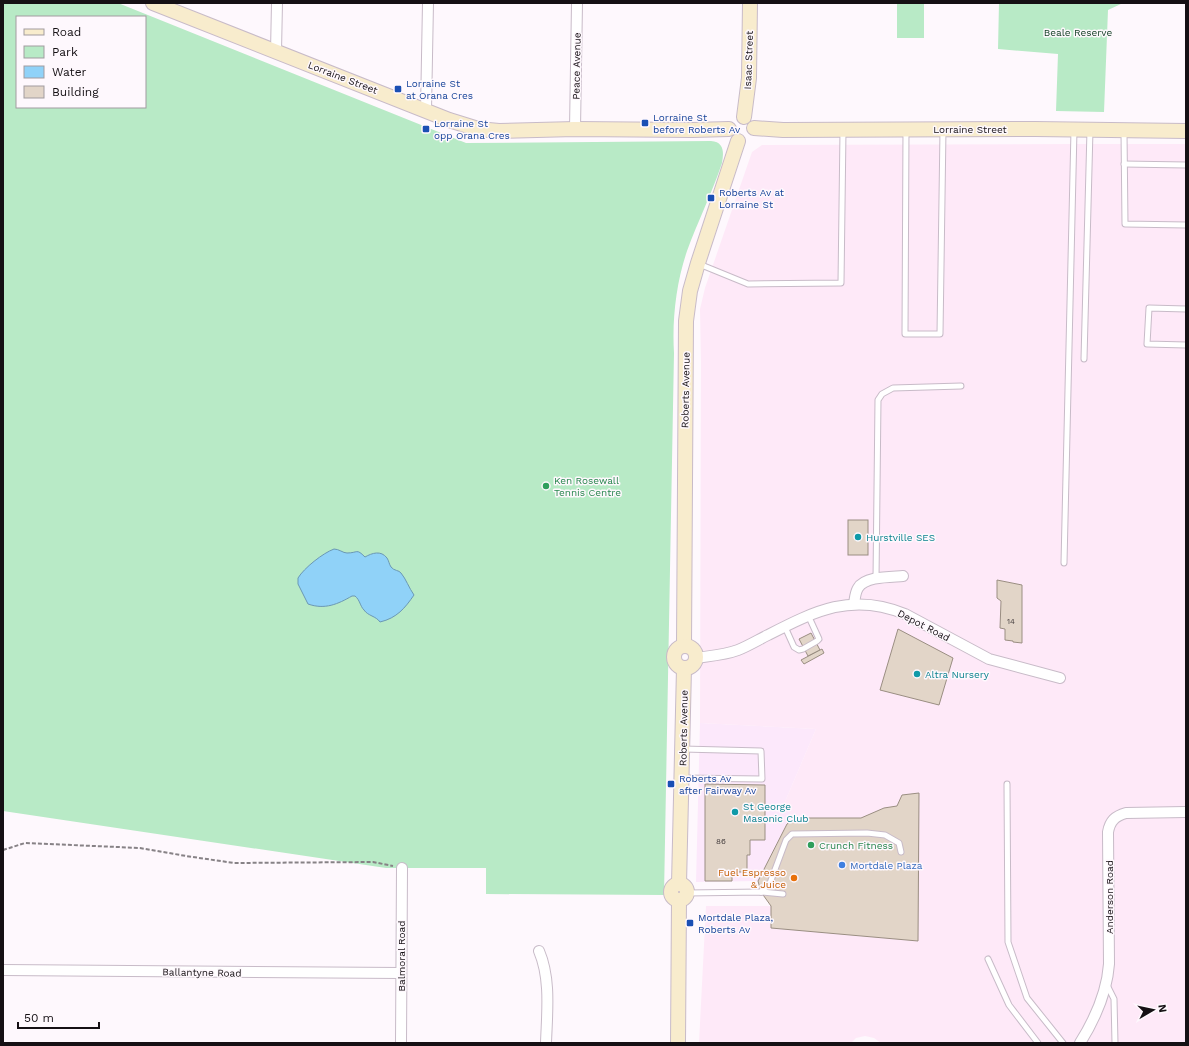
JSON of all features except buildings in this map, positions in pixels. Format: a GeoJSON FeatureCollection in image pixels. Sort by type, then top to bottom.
{"type":"FeatureCollection","features":[{"type":"Feature","properties":{"kind":"street","name":"Lorraine Street"},"geometry":{"type":"LineString","coordinates":[[153,3],[465,126],[478,129],[509,131],[729,129]]}},
{"type":"Feature","properties":{"kind":"street"},"geometry":{"type":"LineString","coordinates":[[276,3],[276,51]]}},
{"type":"Feature","properties":{"kind":"street"},"geometry":{"type":"LineString","coordinates":[[426,110],[428,3]]}},
{"type":"Feature","properties":{"kind":"street","name":"Peace Avenue"},"geometry":{"type":"LineString","coordinates":[[575,130],[577,3]]}},
{"type":"Feature","properties":{"kind":"street","name":"Isaac Street"},"geometry":{"type":"LineString","coordinates":[[744,117],[749,78],[750,3]]}},
{"type":"Feature","properties":{"kind":"street"},"geometry":{"type":"LineString","coordinates":[[736,117],[744,117],[750,120],[754,128],[752,136],[749,139],[738,141],[731,136],[729,129],[733,119],[736,117]]}},
{"type":"Feature","properties":{"kind":"street","name":"Lorraine Street"},"geometry":{"type":"LineString","coordinates":[[754,128],[783,130],[943,129],[1186,131]]}},
{"type":"Feature","properties":{"kind":"street","name":"Roberts Avenue"},"geometry":{"type":"LineString","coordinates":[[684,646],[684,429],[686,321],[690,291],[698,263],[738,141]]}},
{"type":"Feature","properties":{"kind":"street"},"geometry":{"type":"LineString","coordinates":[[854,604],[856,593],[860,585],[876,579],[903,576]]}},
{"type":"Feature","properties":{"kind":"street","name":"Depot Road"},"geometry":{"type":"LineString","coordinates":[[696,658],[738,650],[808,615],[824,610],[854,604],[869,604],[894,610],[989,659],[1060,678]]}},
{"type":"Feature","properties":{"kind":"street"},"geometry":{"type":"LineString","coordinates":[[684,646],[694,651],[696,658],[693,664],[687,668],[677,665],[674,655],[678,649],[684,646]]}},
{"type":"Feature","properties":{"kind":"street","name":"Roberts Avenue"},"geometry":{"type":"LineString","coordinates":[[678,1043],[682,892],[682,749],[684,668]]}},
{"type":"Feature","properties":{"kind":"street","name":"Anderson Road"},"geometry":{"type":"LineString","coordinates":[[1080,1043],[1093,1020],[1107,985],[1109,964],[1108,832],[1111,822],[1117,816],[1126,813],[1186,812]]}},
{"type":"Feature","properties":{"kind":"street","name":"Balmoral Road"},"geometry":{"type":"LineString","coordinates":[[400,1043],[402,868]]}},
{"type":"Feature","properties":{"kind":"street"},"geometry":{"type":"LineString","coordinates":[[539,951],[545,963],[546,1043]]}},
{"type":"Feature","properties":{"kind":"street","name":"Ballantyne Road"},"geometry":{"type":"LineString","coordinates":[[3,970],[401,973]]}},
{"type":"Feature","properties":{"kind":"lane"},"geometry":{"type":"LineString","coordinates":[[906,130],[905,334],[940,334],[943,129]]}},
{"type":"Feature","properties":{"kind":"lane"},"geometry":{"type":"LineString","coordinates":[[698,263],[748,284],[841,283],[844,130]]}},
{"type":"Feature","properties":{"kind":"lane"},"geometry":{"type":"LineString","coordinates":[[1064,563],[1074,130]]}},
{"type":"Feature","properties":{"kind":"lane"},"geometry":{"type":"LineString","coordinates":[[1084,359],[1090,130]]}},
{"type":"Feature","properties":{"kind":"lane"},"geometry":{"type":"LineString","coordinates":[[1124,130],[1125,224],[1186,225]]}},
{"type":"Feature","properties":{"kind":"lane"},"geometry":{"type":"LineString","coordinates":[[1124,164],[1186,165]]}},
{"type":"Feature","properties":{"kind":"lane"},"geometry":{"type":"LineString","coordinates":[[1186,309],[1149,308],[1147,344],[1186,345]]}},
{"type":"Feature","properties":{"kind":"lane"},"geometry":{"type":"LineString","coordinates":[[876,579],[878,400],[882,394],[893,388],[961,386]]}},
{"type":"Feature","properties":{"kind":"lane"},"geometry":{"type":"LineString","coordinates":[[785,627],[794,647],[798,650],[803,650],[819,640],[808,615]]}},
{"type":"Feature","properties":{"kind":"lane"},"geometry":{"type":"LineString","coordinates":[[682,749],[762,751],[762,779],[682,778]]}},
{"type":"Feature","properties":{"kind":"lane"},"geometry":{"type":"LineString","coordinates":[[1008,784],[1008,942],[1027,998],[1063,1043]]}},
{"type":"Feature","properties":{"kind":"lane"},"geometry":{"type":"LineString","coordinates":[[761,892],[770,883],[786,840],[792,834],[867,832],[885,835],[899,843],[901,852]]}},
{"type":"Feature","properties":{"kind":"lane"},"geometry":{"type":"LineString","coordinates":[[682,892],[761,892],[783,894]]}},
{"type":"Feature","properties":{"kind":"lane"},"geometry":{"type":"LineString","coordinates":[[988,959],[1009,1005],[1038,1043]]}},
{"type":"Feature","properties":{"kind":"lane"},"geometry":{"type":"LineString","coordinates":[[1107,985],[1114,999],[1115,1043]]}},
{"type":"Feature","properties":{"kind":"path"},"geometry":{"type":"LineString","coordinates":[[3,850],[26,843],[105,846],[140,848],[193,858],[234,863],[373,862],[402,868]]}},
{"type":"Feature","properties":{"kind":"shaded area"},"geometry":{"type":"Polygon","coordinates":[[[1186,144],[1186,1043],[881,1043],[874,1038],[865,1036],[856,1038],[851,1043],[699,1043],[706,906],[771,906],[771,928],[918,941],[917,848],[897,806],[884,808],[861,818],[795,818],[787,824],[791,809],[784,804],[816,729],[700,723],[700,309],[705,288],[752,152],[762,145],[1186,144]]]}},
{"type":"Feature","properties":{"kind":"shaded area"},"geometry":{"type":"Polygon","coordinates":[[[700,723],[816,729],[784,804],[791,809],[787,824],[758,881],[696,882],[700,723]]]}},
{"type":"Feature","properties":{"kind":"green space"},"geometry":{"type":"Polygon","coordinates":[[[3,3],[118,3],[466,143],[711,141],[718,143],[722,148],[722,163],[683,263],[674,315],[664,895],[486,894],[486,868],[386,868],[3,811],[3,3]]]}},
{"type":"Feature","properties":{"kind":"green space"},"geometry":{"type":"Polygon","coordinates":[[[897,3],[924,3],[924,38],[897,38],[897,3]]]}},
{"type":"Feature","properties":{"kind":"green space","name":"Beale Reserve"},"geometry":{"type":"Polygon","coordinates":[[[999,3],[1123,3],[1108,10],[1104,112],[1056,111],[1058,54],[998,49],[999,3]]]}},
{"type":"Feature","properties":{"kind":"water"},"geometry":{"type":"Polygon","coordinates":[[[334,549],[345,553],[358,552],[365,557],[373,553],[385,555],[390,566],[401,573],[414,595],[400,612],[391,618],[380,622],[366,612],[355,596],[336,604],[326,606],[314,606],[308,604],[298,584],[298,578],[314,561],[334,549]]]}},
{"type":"Feature","properties":{"kind":"place","name":"Lorraine St at Orana Cres"},"geometry":{"type":"Point","coordinates":[398,89]}},
{"type":"Feature","properties":{"kind":"place","name":"Lorraine St before Roberts Av"},"geometry":{"type":"Point","coordinates":[645,123]}},
{"type":"Feature","properties":{"kind":"place","name":"Lorraine St opp Orana Cres"},"geometry":{"type":"Point","coordinates":[426,129]}},
{"type":"Feature","properties":{"kind":"place","name":"Roberts Av at Lorraine St"},"geometry":{"type":"Point","coordinates":[711,198]}},
{"type":"Feature","properties":{"kind":"place","name":"Ken Rosewall Tennis Centre"},"geometry":{"type":"Point","coordinates":[546,486]}},
{"type":"Feature","properties":{"kind":"place","name":"Hurstville SES"},"geometry":{"type":"Point","coordinates":[858,537]}},
{"type":"Feature","properties":{"kind":"place","name":"Altra Nursery"},"geometry":{"type":"Point","coordinates":[917,674]}},
{"type":"Feature","properties":{"kind":"place","name":"Roberts Av after Fairway Av"},"geometry":{"type":"Point","coordinates":[671,784]}},
{"type":"Feature","properties":{"kind":"place","name":"St George Masonic Club"},"geometry":{"type":"Point","coordinates":[735,812]}},
{"type":"Feature","properties":{"kind":"place","name":"Crunch Fitness"},"geometry":{"type":"Point","coordinates":[811,845]}},
{"type":"Feature","properties":{"kind":"place","name":"Mortdale Plaza"},"geometry":{"type":"Point","coordinates":[842,865]}},
{"type":"Feature","properties":{"kind":"place","name":"Fuel Espresso & Juice"},"geometry":{"type":"Point","coordinates":[794,878]}},
{"type":"Feature","properties":{"kind":"place","name":"Mortdale Plaza, Roberts Av"},"geometry":{"type":"Point","coordinates":[690,923]}}]}
